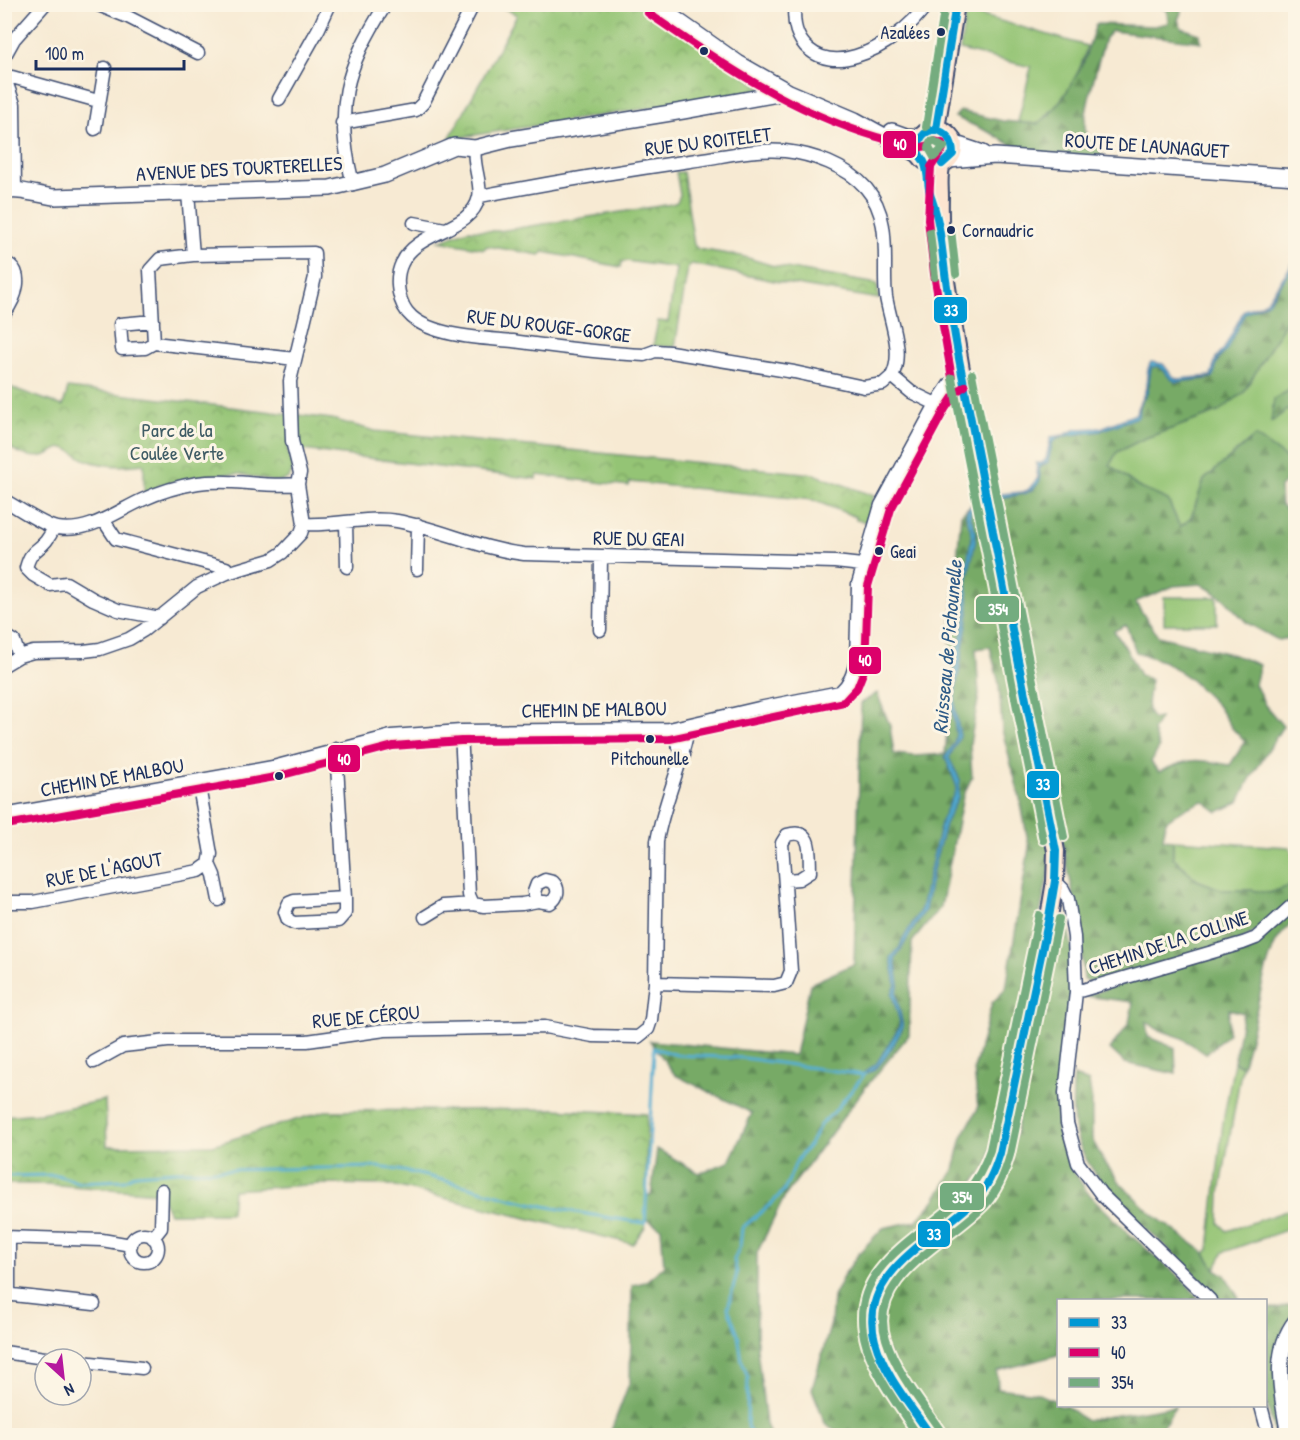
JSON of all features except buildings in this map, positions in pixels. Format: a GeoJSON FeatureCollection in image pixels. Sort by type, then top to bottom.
{"type":"FeatureCollection","features":[{"type":"Feature","properties":{"kind":"main road"},"geometry":{"type":"LineString","coordinates":[[936,129],[956,4]]}},
{"type":"Feature","properties":{"kind":"main road"},"geometry":{"type":"LineString","coordinates":[[931,1436],[879,1351],[871,1326],[872,1307],[876,1294],[885,1279],[903,1259],[969,1207],[979,1196],[995,1169],[1055,881],[1056,851],[962,376],[939,221],[940,176],[946,162],[953,154],[953,142],[945,132],[936,129],[925,133],[918,143],[930,196],[939,221]]}},
{"type":"Feature","properties":{"kind":"main road"},"geometry":{"type":"LineString","coordinates":[[922,159],[931,165],[946,162]]}},
{"type":"Feature","properties":{"kind":"street"},"geometry":{"type":"LineString","coordinates":[[4,57],[14,39],[45,4]]}},
{"type":"Feature","properties":{"kind":"street"},"geometry":{"type":"LineString","coordinates":[[96,4],[128,17],[198,53]]}},
{"type":"Feature","properties":{"kind":"street"},"geometry":{"type":"LineString","coordinates":[[279,99],[330,4]]}},
{"type":"Feature","properties":{"kind":"street"},"geometry":{"type":"LineString","coordinates":[[352,184],[342,123],[344,98],[348,79],[365,40],[386,4]]}},
{"type":"Feature","properties":{"kind":"street"},"geometry":{"type":"LineString","coordinates":[[342,123],[416,110],[423,103],[470,11],[470,4]]}},
{"type":"Feature","properties":{"kind":"street"},"geometry":{"type":"LineString","coordinates":[[654,4],[722,53],[789,92],[855,120],[913,150],[922,159]]}},
{"type":"Feature","properties":{"kind":"street"},"geometry":{"type":"LineString","coordinates":[[795,4],[794,25],[797,36],[804,46],[812,52],[840,59],[873,50],[912,23],[927,4]]}},
{"type":"Feature","properties":{"kind":"street"},"geometry":{"type":"LineString","coordinates":[[4,62],[10,67],[8,82],[14,104],[10,190]]}},
{"type":"Feature","properties":{"kind":"street"},"geometry":{"type":"LineString","coordinates":[[95,129],[105,68]]}},
{"type":"Feature","properties":{"kind":"street"},"geometry":{"type":"LineString","coordinates":[[8,82],[98,101]]}},
{"type":"Feature","properties":{"kind":"street","name":"AVENUE DES TOURTERELLES"},"geometry":{"type":"LineString","coordinates":[[10,190],[54,197],[309,190],[352,184],[385,175],[454,146],[475,148],[511,139],[694,110],[789,92]]}},
{"type":"Feature","properties":{"kind":"street"},"geometry":{"type":"LineString","coordinates":[[855,120],[906,136],[921,137]]}},
{"type":"Feature","properties":{"kind":"street","name":"ROUTE DE LAUNAGUET"},"geometry":{"type":"LineString","coordinates":[[953,142],[974,151],[995,156],[1296,177]]}},
{"type":"Feature","properties":{"kind":"street"},"geometry":{"type":"LineString","coordinates":[[475,148],[473,158],[480,196]]}},
{"type":"Feature","properties":{"kind":"street","name":"RUE DU ROITELET"},"geometry":{"type":"LineString","coordinates":[[480,196],[678,162],[765,150],[811,156],[829,163],[858,180],[867,189],[880,212],[883,225],[886,294],[897,351],[896,368],[892,376]]}},
{"type":"Feature","properties":{"kind":"street","name":"ROUTE DE LAUNAGUET"},"geometry":{"type":"LineString","coordinates":[[946,162],[995,156]]}},
{"type":"Feature","properties":{"kind":"street"},"geometry":{"type":"LineString","coordinates":[[188,193],[193,255]]}},
{"type":"Feature","properties":{"kind":"street","name":"RUE DU ROUGE-GORGE"},"geometry":{"type":"LineString","coordinates":[[480,196],[464,219],[447,230],[419,242],[401,264],[398,277],[400,299],[413,318],[429,327],[552,347],[644,355],[655,351],[670,352],[794,372],[864,387],[883,384],[892,376]]}},
{"type":"Feature","properties":{"kind":"street"},"geometry":{"type":"LineString","coordinates":[[414,223],[447,230]]}},
{"type":"Feature","properties":{"kind":"street"},"geometry":{"type":"LineString","coordinates":[[4,664],[33,652],[100,649],[129,639],[160,618],[197,587],[227,573],[271,560],[282,553],[301,533],[304,524],[298,484],[300,473],[292,441],[290,381],[315,277],[314,253],[193,255],[160,259],[150,270],[154,343]]}},
{"type":"Feature","properties":{"kind":"street"},"geometry":{"type":"LineString","coordinates":[[4,262],[8,262],[16,273],[17,286],[11,305],[4,314]]}},
{"type":"Feature","properties":{"kind":"street"},"geometry":{"type":"LineString","coordinates":[[153,321],[120,324],[122,349],[145,348],[154,343],[294,359]]}},
{"type":"Feature","properties":{"kind":"street"},"geometry":{"type":"LineString","coordinates":[[892,376],[911,392],[936,404]]}},
{"type":"Feature","properties":{"kind":"street","name":"CHEMIN DE MALBOU"},"geometry":{"type":"LineString","coordinates":[[4,815],[290,763],[391,736],[461,731],[669,729],[840,692],[847,685],[856,661],[858,584],[881,505],[936,404],[955,378],[962,376]]}},
{"type":"Feature","properties":{"kind":"street"},"geometry":{"type":"LineString","coordinates":[[4,500],[54,528],[76,529],[104,521],[162,492],[199,483],[240,481],[287,486],[298,484]]}},
{"type":"Feature","properties":{"kind":"street"},"geometry":{"type":"LineString","coordinates":[[104,521],[116,539],[226,568],[227,573]]}},
{"type":"Feature","properties":{"kind":"street","name":"RUE DU GEAI"},"geometry":{"type":"LineString","coordinates":[[304,524],[394,521],[418,525],[505,552],[601,557],[835,562],[862,566]]}},
{"type":"Feature","properties":{"kind":"street"},"geometry":{"type":"LineString","coordinates":[[346,522],[347,567]]}},
{"type":"Feature","properties":{"kind":"street"},"geometry":{"type":"LineString","coordinates":[[417,570],[418,525]]}},
{"type":"Feature","properties":{"kind":"street"},"geometry":{"type":"LineString","coordinates":[[54,528],[45,543],[29,557],[26,568],[33,575],[50,585],[66,583],[118,610],[160,618]]}},
{"type":"Feature","properties":{"kind":"street"},"geometry":{"type":"LineString","coordinates":[[600,630],[601,557]]}},
{"type":"Feature","properties":{"kind":"street"},"geometry":{"type":"LineString","coordinates":[[4,635],[14,642],[19,656]]}},
{"type":"Feature","properties":{"kind":"street"},"geometry":{"type":"LineString","coordinates":[[689,725],[684,755],[660,825],[657,841],[654,983],[774,986],[786,983],[791,971],[786,880]]}},
{"type":"Feature","properties":{"kind":"street"},"geometry":{"type":"LineString","coordinates":[[669,729],[684,755]]}},
{"type":"Feature","properties":{"kind":"street"},"geometry":{"type":"LineString","coordinates":[[461,731],[469,895],[473,903]]}},
{"type":"Feature","properties":{"kind":"street"},"geometry":{"type":"LineString","coordinates":[[336,749],[345,898],[345,913],[338,921],[294,923],[288,920],[285,912],[289,903],[294,901],[345,898]]}},
{"type":"Feature","properties":{"kind":"street"},"geometry":{"type":"LineString","coordinates":[[198,781],[211,854],[208,864],[214,875],[219,900]]}},
{"type":"Feature","properties":{"kind":"street","name":"RUE DE L'AGOUT"},"geometry":{"type":"LineString","coordinates":[[4,902],[33,902],[199,871],[208,864]]}},
{"type":"Feature","properties":{"kind":"street"},"geometry":{"type":"LineString","coordinates":[[1055,881],[1063,889],[1074,937],[1076,992],[1065,1093],[1067,1123],[1078,1163],[1101,1194],[1209,1299]]}},
{"type":"Feature","properties":{"kind":"street"},"geometry":{"type":"LineString","coordinates":[[425,917],[443,906],[473,903],[484,906],[522,904],[538,901]]}},
{"type":"Feature","properties":{"kind":"street","name":"CHEMIN DE LA COLLINE"},"geometry":{"type":"LineString","coordinates":[[1076,992],[1256,938],[1296,902]]}},
{"type":"Feature","properties":{"kind":"street","name":"RUE DE CÉROU"},"geometry":{"type":"LineString","coordinates":[[94,1062],[123,1046],[168,1041],[307,1041],[385,1030],[545,1027],[593,1036],[638,1037],[648,1029],[651,1020],[654,983]]}},
{"type":"Feature","properties":{"kind":"street"},"geometry":{"type":"LineString","coordinates":[[153,1238],[161,1228],[162,1190]]}},
{"type":"Feature","properties":{"kind":"street"},"geometry":{"type":"LineString","coordinates":[[140,1235],[153,1238],[158,1246],[157,1255],[146,1262],[137,1260],[131,1245],[140,1235]]}},
{"type":"Feature","properties":{"kind":"street"},"geometry":{"type":"LineString","coordinates":[[94,1304],[7,1294],[7,1237],[102,1240],[131,1245]]}},
{"type":"Feature","properties":{"kind":"street"},"geometry":{"type":"LineString","coordinates":[[1289,1436],[1280,1370],[1283,1345],[1296,1321]]}},
{"type":"Feature","properties":{"kind":"street"},"geometry":{"type":"LineString","coordinates":[[4,1352],[33,1356]]}},
{"type":"Feature","properties":{"kind":"street"},"geometry":{"type":"LineString","coordinates":[[93,1363],[142,1368]]}},
{"type":"Feature","properties":{"kind":"street"},"geometry":{"type":"LineString","coordinates":[[1261,1407],[1269,1436]]}},
{"type":"Feature","properties":{"kind":"green space"},"geometry":{"type":"Polygon","coordinates":[[[528,4],[642,5],[765,90],[449,139],[517,15],[498,5],[526,7],[528,4]]]}},
{"type":"Feature","properties":{"kind":"green space"},"geometry":{"type":"Polygon","coordinates":[[[1154,5],[1184,5],[1178,20],[1182,28],[1200,34],[1201,42],[1112,31],[1105,38],[1085,120],[1087,134],[1102,151],[1101,158],[1028,152],[955,117],[960,111],[1003,121],[1037,124],[1048,116],[1064,96],[1083,64],[1096,24],[1154,26],[1168,23],[1167,10],[1154,5]]]}},
{"type":"Feature","properties":{"kind":"green space"},"geometry":{"type":"Polygon","coordinates":[[[966,11],[1087,46],[1080,69],[1068,90],[1037,124],[1018,122],[1031,67],[960,50],[966,11]]]}},
{"type":"Feature","properties":{"kind":"green space"},"geometry":{"type":"Polygon","coordinates":[[[676,172],[683,172],[694,245],[698,249],[741,256],[774,266],[877,284],[879,299],[692,264],[688,267],[675,347],[653,346],[658,321],[668,322],[676,268],[626,261],[622,262],[621,267],[544,252],[540,255],[439,241],[468,230],[499,231],[672,204],[677,202],[680,195],[676,172]]]}},
{"type":"Feature","properties":{"kind":"green space"},"geometry":{"type":"Polygon","coordinates":[[[1295,263],[1295,306],[1244,392],[1218,412],[1143,439],[1117,452],[1110,465],[1138,487],[1168,500],[1180,527],[1191,518],[1204,480],[1255,436],[1294,464],[1295,474],[1280,487],[1281,505],[1295,516],[1295,644],[1289,638],[1278,640],[1247,623],[1223,598],[1201,584],[1174,586],[1135,602],[1158,636],[1234,655],[1260,665],[1255,684],[1265,705],[1283,726],[1249,781],[1239,802],[1218,812],[1203,801],[1182,810],[1166,821],[1163,839],[1173,840],[1173,857],[1197,880],[1223,890],[1252,890],[1269,893],[1287,887],[1295,880],[1295,896],[1293,901],[1268,923],[1241,941],[1096,982],[1084,980],[1078,917],[992,501],[1031,491],[1039,479],[1038,469],[1048,462],[1052,443],[1057,439],[1100,431],[1138,415],[1139,405],[1147,393],[1151,367],[1159,366],[1176,382],[1209,379],[1245,312],[1265,304],[1272,298],[1295,263]],[[1126,625],[1114,631],[1140,675],[1151,680],[1147,700],[1148,710],[1153,719],[1160,718],[1153,731],[1159,748],[1151,762],[1159,772],[1194,761],[1230,765],[1245,742],[1232,728],[1217,705],[1190,679],[1165,662],[1136,652],[1126,625]]]}},
{"type":"Feature","properties":{"kind":"green space"},"geometry":{"type":"Polygon","coordinates":[[[1295,306],[1295,387],[1275,399],[1272,421],[1287,410],[1295,413],[1295,464],[1254,437],[1204,480],[1191,518],[1180,527],[1168,500],[1138,487],[1110,465],[1117,452],[1143,439],[1218,412],[1244,392],[1295,306]]]}},
{"type":"Feature","properties":{"kind":"green space","name":"Parc de la Coulée Verte"},"geometry":{"type":"Polygon","coordinates":[[[4,385],[63,406],[68,388],[332,419],[375,431],[814,474],[874,496],[866,522],[856,520],[856,517],[813,500],[630,482],[629,486],[537,475],[536,479],[287,448],[292,471],[291,475],[284,480],[271,481],[238,474],[218,474],[159,485],[157,490],[144,494],[144,464],[121,466],[99,464],[62,448],[45,455],[32,456],[9,447],[5,442],[4,385]]]}},
{"type":"Feature","properties":{"kind":"green space"},"geometry":{"type":"Polygon","coordinates":[[[1295,387],[1295,413],[1287,410],[1271,422],[1274,399],[1295,387]]]}},
{"type":"Feature","properties":{"kind":"green space"},"geometry":{"type":"Polygon","coordinates":[[[979,497],[1049,842],[1050,866],[988,1164],[943,1215],[890,1256],[867,1287],[858,1317],[868,1354],[918,1435],[840,1435],[825,1423],[812,1389],[831,1323],[833,1297],[844,1275],[859,1253],[883,1228],[916,1221],[934,1201],[954,1170],[962,1137],[978,1108],[974,1069],[992,1003],[1006,989],[1029,847],[1020,798],[1002,730],[999,684],[990,647],[976,649],[979,695],[970,744],[972,777],[963,796],[941,907],[912,942],[909,1035],[864,1089],[785,1196],[757,1253],[757,1348],[766,1424],[770,1435],[609,1436],[630,1381],[632,1285],[645,1282],[664,1266],[661,1228],[648,1220],[623,1216],[614,1193],[651,1196],[657,1149],[699,1173],[729,1162],[752,1113],[675,1075],[650,1041],[795,1055],[810,984],[854,964],[861,703],[877,693],[890,726],[894,754],[915,756],[945,754],[953,653],[950,642],[961,514],[979,497]]]}},
{"type":"Feature","properties":{"kind":"green space"},"geometry":{"type":"Polygon","coordinates":[[[1164,597],[1217,597],[1217,624],[1164,624],[1164,597]]]}},
{"type":"Feature","properties":{"kind":"green space"},"geometry":{"type":"Polygon","coordinates":[[[1173,840],[1290,847],[1295,860],[1295,880],[1287,887],[1269,893],[1252,890],[1223,890],[1197,880],[1173,857],[1173,840]]]}},
{"type":"Feature","properties":{"kind":"green space"},"geometry":{"type":"Polygon","coordinates":[[[1295,907],[1295,919],[1277,941],[1270,958],[1242,1066],[1234,1062],[1243,1013],[1229,1009],[1228,1034],[1206,1054],[1182,1038],[1157,1029],[1146,1021],[1148,1037],[1175,1048],[1176,1074],[1125,1063],[1110,1049],[1129,1023],[1133,1002],[1084,996],[1256,942],[1295,907]]]}},
{"type":"Feature","properties":{"kind":"green space"},"geometry":{"type":"Polygon","coordinates":[[[1065,916],[1072,947],[1072,994],[1058,1097],[1057,1131],[1071,1167],[1087,1192],[1127,1232],[1185,1282],[1199,1299],[1057,1299],[1057,1355],[997,1371],[998,1388],[1037,1393],[1057,1402],[1057,1407],[1067,1407],[1085,1420],[1174,1407],[1167,1421],[1154,1435],[941,1435],[896,1368],[883,1342],[878,1321],[880,1303],[900,1276],[964,1225],[993,1194],[1011,1157],[1053,934],[1059,919],[1065,916]]]}},
{"type":"Feature","properties":{"kind":"green space"},"geometry":{"type":"Polygon","coordinates":[[[1234,1062],[1242,1066],[1220,1193],[1219,1223],[1227,1231],[1295,1208],[1295,1227],[1224,1252],[1215,1269],[1205,1253],[1209,1249],[1223,1122],[1234,1062]]]}},
{"type":"Feature","properties":{"kind":"green space"},"geometry":{"type":"Polygon","coordinates":[[[1074,1076],[1089,1082],[1092,1101],[1092,1139],[1103,1160],[1121,1184],[1152,1214],[1205,1253],[1215,1269],[1225,1275],[1239,1299],[1218,1299],[1105,1186],[1090,1166],[1076,1136],[1074,1076]]]}},
{"type":"Feature","properties":{"kind":"green space"},"geometry":{"type":"Polygon","coordinates":[[[105,1100],[107,1146],[213,1145],[325,1111],[553,1109],[647,1114],[645,1227],[633,1244],[391,1185],[321,1184],[233,1190],[231,1213],[169,1213],[159,1193],[45,1184],[5,1184],[4,1116],[41,1113],[105,1100]]]}},
{"type":"Feature","properties":{"kind":"green space"},"geometry":{"type":"Polygon","coordinates":[[[1294,1304],[1295,1313],[1282,1331],[1283,1435],[1275,1435],[1267,1404],[1267,1308],[1294,1304]]]}},
{"type":"Feature","properties":{"kind":"water"},"geometry":{"type":"Polygon","coordinates":[[[1295,260],[1291,270],[1268,302],[1245,313],[1226,351],[1218,359],[1213,377],[1176,382],[1159,366],[1151,367],[1147,393],[1139,405],[1138,417],[1100,431],[1057,439],[1052,443],[1048,462],[1039,467],[1040,480],[1033,489],[1029,492],[995,499],[971,510],[970,515],[976,532],[967,581],[969,613],[955,694],[960,736],[949,758],[960,780],[958,797],[945,824],[925,910],[895,959],[899,984],[896,993],[903,1027],[881,1063],[868,1073],[861,1075],[877,1063],[899,1028],[900,1022],[892,994],[896,984],[891,958],[900,947],[921,909],[942,819],[956,790],[956,784],[945,757],[954,744],[956,734],[951,702],[956,661],[966,614],[964,582],[972,534],[966,515],[967,510],[971,506],[1001,494],[1028,490],[1038,478],[1036,463],[1042,463],[1046,459],[1051,437],[1064,435],[1076,429],[1101,428],[1136,414],[1137,408],[1145,391],[1151,362],[1163,364],[1172,376],[1178,379],[1211,376],[1216,358],[1224,349],[1244,310],[1260,305],[1268,299],[1295,260]]]}},
{"type":"Feature","properties":{"kind":"waterway"},"geometry":{"type":"LineString","coordinates":[[4,1176],[57,1175],[78,1182],[125,1180],[136,1174],[175,1171],[378,1167],[431,1177],[549,1207],[645,1223],[654,1048],[677,1055],[744,1058],[864,1075]]}},
{"type":"Feature","properties":{"kind":"waterway","name":"Ruisseau de Pichounelle"},"geometry":{"type":"LineString","coordinates":[[752,1436],[747,1426],[748,1378],[742,1361],[738,1334],[728,1308],[737,1273],[734,1260],[740,1246],[742,1228],[785,1189],[797,1160],[812,1141],[820,1125],[834,1112],[865,1074]]}},
{"type":"Feature","properties":{"kind":"transit line","name":"354"},"geometry":{"type":"LineString","coordinates":[[926,127],[945,4]]}},
{"type":"Feature","properties":{"kind":"transit line","name":"33"},"geometry":{"type":"LineString","coordinates":[[936,129],[956,4]]}},
{"type":"Feature","properties":{"kind":"transit line","name":"40"},"geometry":{"type":"LineString","coordinates":[[648,13],[730,68],[815,114],[846,127],[905,146],[924,147],[934,141],[942,143],[943,149],[931,167],[928,219],[934,274],[952,378]]}},
{"type":"Feature","properties":{"kind":"transit line","name":"33"},"geometry":{"type":"LineString","coordinates":[[931,1436],[899,1390],[879,1354],[872,1316],[877,1295],[889,1276],[904,1259],[977,1198],[994,1171],[1000,1153],[1049,917],[1055,881],[1056,851],[958,354],[941,240],[925,164],[918,151],[920,140],[930,131],[942,132],[952,144],[953,154],[942,164]]}},
{"type":"Feature","properties":{"kind":"transit line","name":"354"},"geometry":{"type":"LineString","coordinates":[[934,141],[944,147],[934,157],[929,148],[930,142],[934,141]]}},
{"type":"Feature","properties":{"kind":"transit line","name":"354"},"geometry":{"type":"LineString","coordinates":[[951,230],[956,274]]}},
{"type":"Feature","properties":{"kind":"transit line","name":"354"},"geometry":{"type":"LineString","coordinates":[[930,232],[935,277]]}},
{"type":"Feature","properties":{"kind":"transit line","name":"354"},"geometry":{"type":"LineString","coordinates":[[972,374],[1064,837]]}},
{"type":"Feature","properties":{"kind":"transit line","name":"354"},"geometry":{"type":"LineString","coordinates":[[952,378],[1043,840]]}},
{"type":"Feature","properties":{"kind":"transit line","name":"40"},"geometry":{"type":"LineString","coordinates":[[6,825],[275,777],[393,746],[461,741],[670,739],[844,702],[857,688],[865,668],[868,586],[891,509],[945,409],[957,391],[965,386]]}},
{"type":"Feature","properties":{"kind":"transit line","name":"354"},"geometry":{"type":"LineString","coordinates":[[918,1436],[892,1397],[870,1356],[864,1335],[862,1313],[867,1292],[879,1270],[890,1257],[966,1192],[980,1174],[985,1163],[990,1150],[1039,915]]}},
{"type":"Feature","properties":{"kind":"transit line","name":"354"},"geometry":{"type":"LineString","coordinates":[[940,1430],[896,1363],[886,1339],[883,1317],[888,1297],[900,1279],[915,1262],[986,1204],[1001,1181],[1010,1155],[1059,919]]}},
{"type":"Feature","properties":{"kind":"place","name":"Azalées"},"geometry":{"type":"Point","coordinates":[941,32]}},
{"type":"Feature","properties":{"kind":"place","name":"Cornaudric"},"geometry":{"type":"Point","coordinates":[951,230]}},
{"type":"Feature","properties":{"kind":"place","name":"Geai"},"geometry":{"type":"Point","coordinates":[879,551]}},
{"type":"Feature","properties":{"kind":"place","name":"Pitchounelle"},"geometry":{"type":"Point","coordinates":[650,739]}}]}
